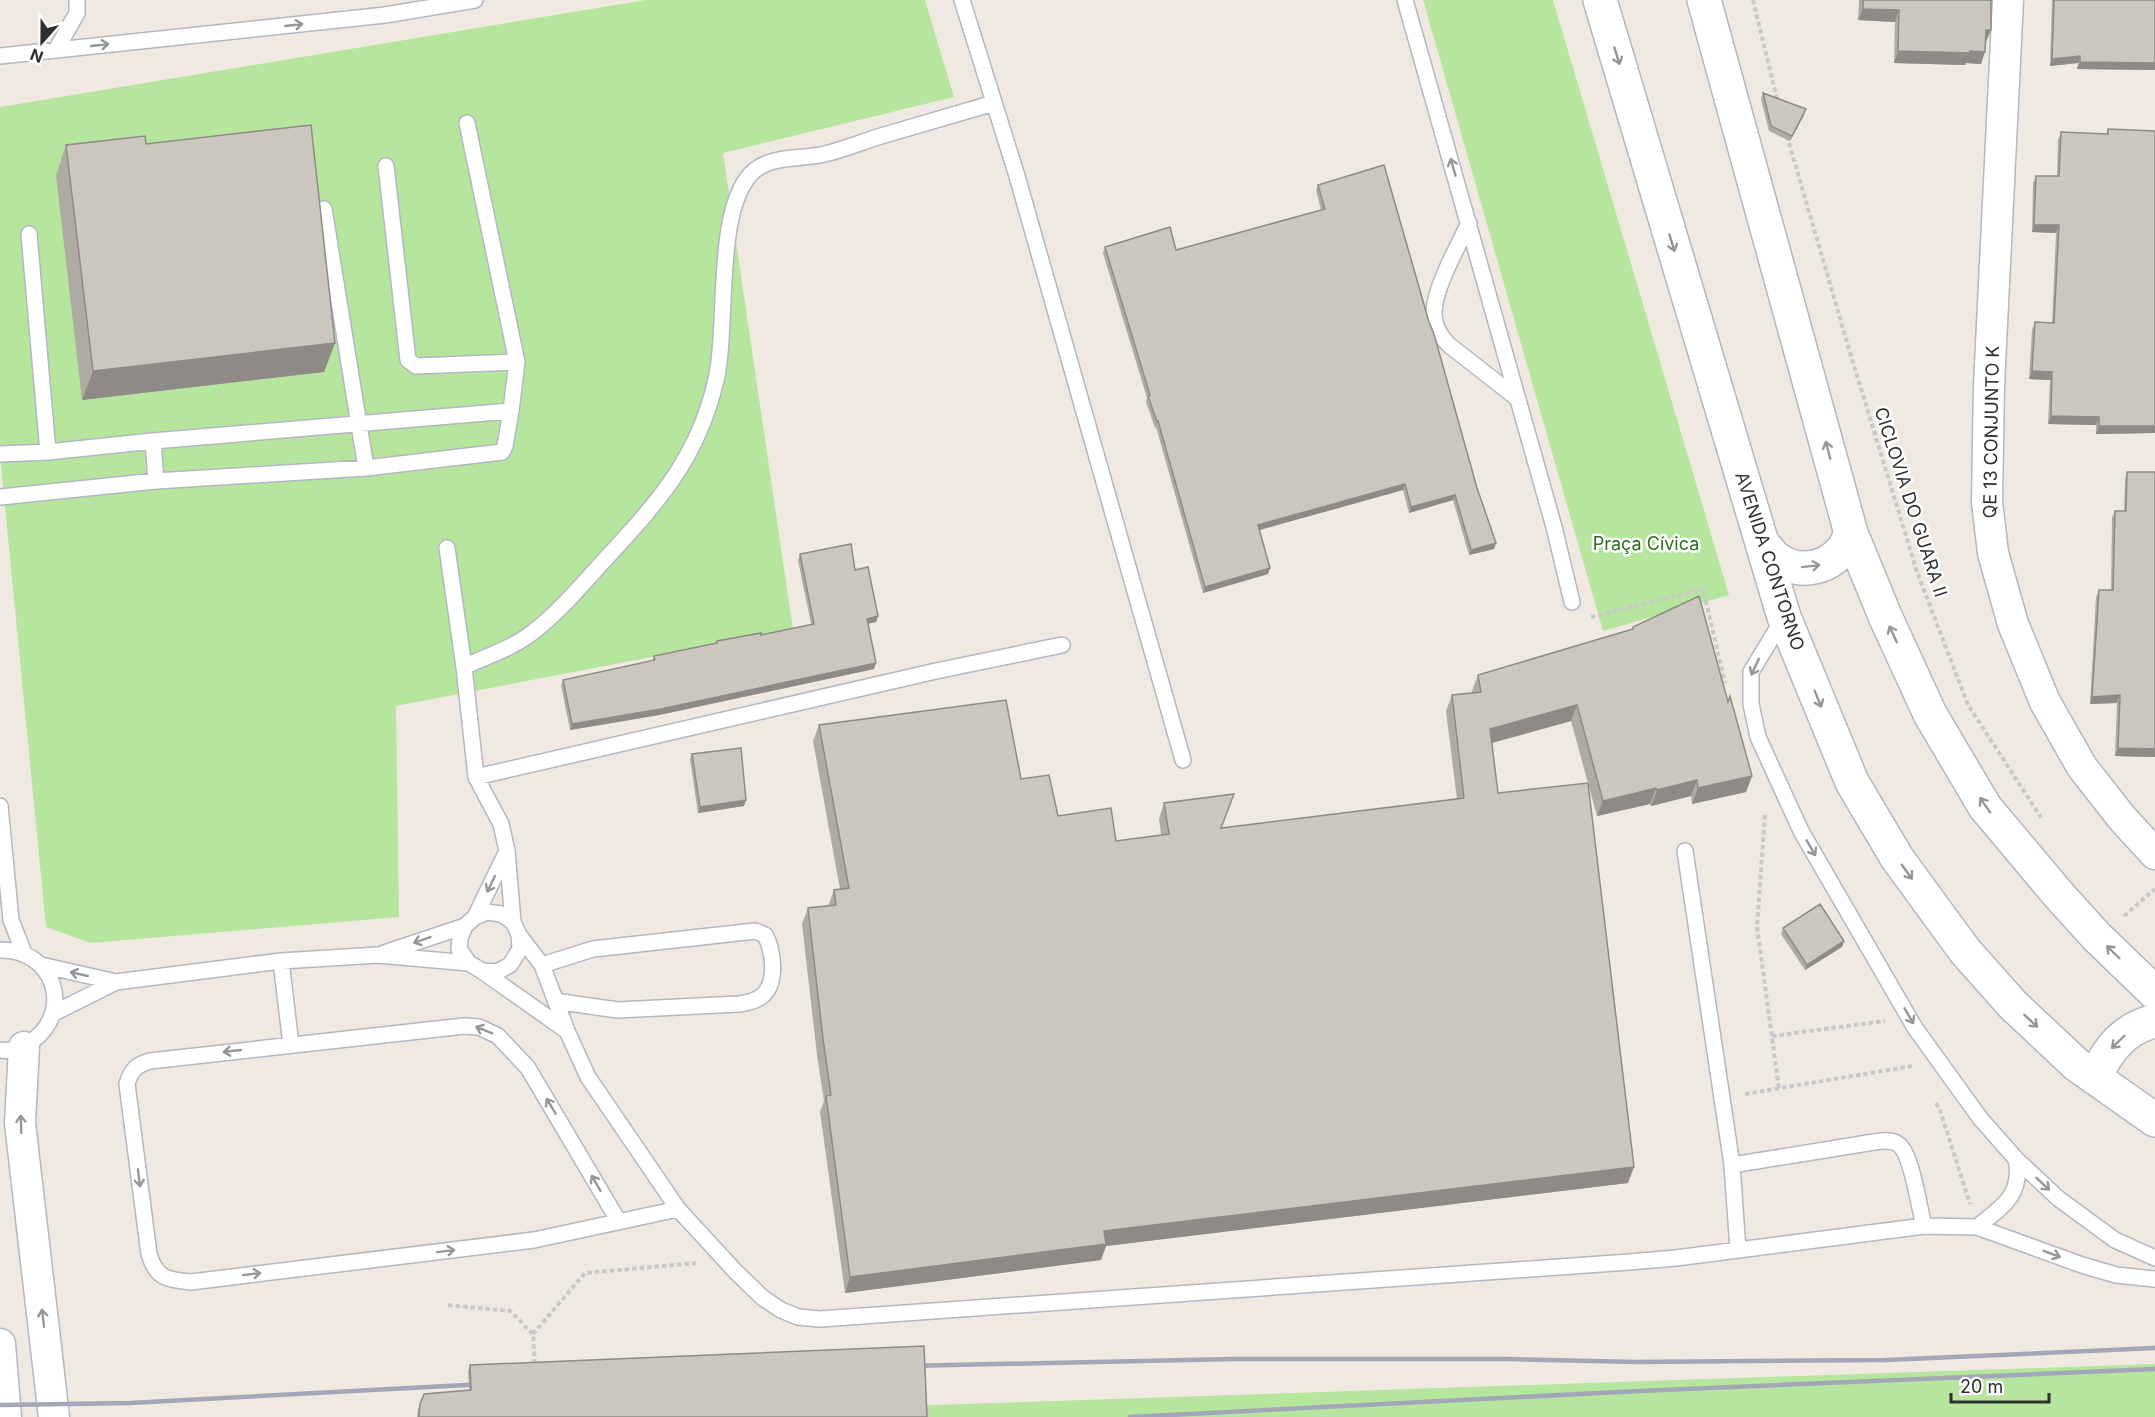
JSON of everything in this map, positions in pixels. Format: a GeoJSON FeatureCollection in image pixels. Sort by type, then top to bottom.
{"type":"FeatureCollection","features":[{"type":"Feature","properties":{"kind":"main road","name":"AVENIDA CONTORNO"},"geometry":{"type":"LineString","coordinates":[[1600,0],[1785,617],[1852,782],[1897,858],[1965,951],[2013,1005],[2077,1065],[2155,1120]]}},
{"type":"Feature","properties":{"kind":"main road"},"geometry":{"type":"LineString","coordinates":[[1704,0],[1851,533],[1885,616],[1930,714],[1985,807],[2096,936],[2155,993]]}},
{"type":"Feature","properties":{"kind":"main road"},"geometry":{"type":"LineString","coordinates":[[1764,545],[1776,559],[1793,567],[1811,568],[1829,562],[1843,550],[1851,533]]}},
{"type":"Feature","properties":{"kind":"main road"},"geometry":{"type":"LineString","coordinates":[[2095,1078],[2113,1045],[2128,1033],[2145,1024],[2155,1022]]}},
{"type":"Feature","properties":{"kind":"street","name":"QE 13 CONJUNTO K"},"geometry":{"type":"LineString","coordinates":[[2008,0],[1989,385],[1987,502],[1993,553],[2013,624],[2045,702],[2082,767],[2122,818],[2155,854]]}},
{"type":"Feature","properties":{"kind":"street"},"geometry":{"type":"LineString","coordinates":[[12,1048],[54,1417]]}},
{"type":"Feature","properties":{"kind":"street"},"geometry":{"type":"LineString","coordinates":[[0,1344],[6,1417]]}},
{"type":"Feature","properties":{"kind":"lane"},"geometry":{"type":"LineString","coordinates":[[56,50],[77,13],[77,0]]}},
{"type":"Feature","properties":{"kind":"lane"},"geometry":{"type":"LineString","coordinates":[[0,56],[386,15],[475,0]]}},
{"type":"Feature","properties":{"kind":"lane"},"geometry":{"type":"LineString","coordinates":[[962,0],[1017,177],[1183,760]]}},
{"type":"Feature","properties":{"kind":"lane"},"geometry":{"type":"LineString","coordinates":[[1405,0],[1563,561],[1572,602]]}},
{"type":"Feature","properties":{"kind":"lane"},"geometry":{"type":"LineString","coordinates":[[465,667],[516,644],[534,632],[571,596],[646,514],[668,487],[687,458],[702,423],[716,379],[723,333],[727,230],[737,195],[749,176],[767,164],[781,159],[821,155],[994,103]]}},
{"type":"Feature","properties":{"kind":"lane"},"geometry":{"type":"LineString","coordinates":[[0,497],[156,481],[366,468],[502,452],[511,411],[517,362],[467,123]]}},
{"type":"Feature","properties":{"kind":"lane"},"geometry":{"type":"LineString","coordinates":[[386,166],[408,360],[416,366],[517,362]]}},
{"type":"Feature","properties":{"kind":"lane"},"geometry":{"type":"LineString","coordinates":[[324,209],[366,468]]}},
{"type":"Feature","properties":{"kind":"lane"},"geometry":{"type":"LineString","coordinates":[[1469,223],[1436,299],[1433,314],[1441,336],[1449,345],[1518,399]]}},
{"type":"Feature","properties":{"kind":"lane"},"geometry":{"type":"LineString","coordinates":[[29,234],[48,452]]}},
{"type":"Feature","properties":{"kind":"lane"},"geometry":{"type":"LineString","coordinates":[[0,454],[48,452],[511,411]]}},
{"type":"Feature","properties":{"kind":"lane"},"geometry":{"type":"LineString","coordinates":[[153,441],[156,481]]}},
{"type":"Feature","properties":{"kind":"lane"},"geometry":{"type":"LineString","coordinates":[[54,1013],[116,982],[281,961],[378,955],[476,967],[497,972],[510,965],[520,949],[507,851],[501,824],[476,777],[465,667],[447,548]]}},
{"type":"Feature","properties":{"kind":"lane"},"geometry":{"type":"LineString","coordinates":[[1785,617],[1750,672],[1751,704],[1758,736],[1801,831],[1916,1028],[1980,1118],[2016,1159],[2059,1199],[2115,1240],[2155,1258]]}},
{"type":"Feature","properties":{"kind":"lane"},"geometry":{"type":"LineString","coordinates":[[476,777],[936,671],[1062,645]]}},
{"type":"Feature","properties":{"kind":"lane"},"geometry":{"type":"LineString","coordinates":[[0,806],[2,863],[10,920],[24,953]]}},
{"type":"Feature","properties":{"kind":"lane"},"geometry":{"type":"LineString","coordinates":[[507,851],[460,938],[459,949],[476,967],[567,1031]]}},
{"type":"Feature","properties":{"kind":"lane"},"geometry":{"type":"LineString","coordinates":[[1685,851],[1732,1166],[1738,1250]]}},
{"type":"Feature","properties":{"kind":"lane"},"geometry":{"type":"LineString","coordinates":[[378,955],[470,921],[487,912],[501,914],[516,928],[542,965],[567,1031],[588,1077],[678,1209],[763,1298],[781,1310],[798,1317],[820,1319],[1629,1262],[1924,1226],[1977,1227],[2116,1275],[2155,1279]]}},
{"type":"Feature","properties":{"kind":"lane"},"geometry":{"type":"LineString","coordinates":[[542,965],[593,949],[755,931],[765,935],[770,944],[772,976],[767,991],[758,999],[739,1004],[617,1010],[555,1001]]}},
{"type":"Feature","properties":{"kind":"lane"},"geometry":{"type":"LineString","coordinates":[[0,950],[24,953],[41,965],[50,976],[55,990],[54,1013],[43,1034],[12,1048]]}},
{"type":"Feature","properties":{"kind":"lane"},"geometry":{"type":"LineString","coordinates":[[281,961],[291,1045]]}},
{"type":"Feature","properties":{"kind":"lane"},"geometry":{"type":"LineString","coordinates":[[41,965],[116,982]]}},
{"type":"Feature","properties":{"kind":"lane"},"geometry":{"type":"LineString","coordinates":[[619,1222],[528,1068],[498,1036],[478,1027],[464,1026],[150,1061],[138,1065],[130,1072],[127,1084],[149,1254],[152,1264],[162,1277],[174,1281],[202,1280],[534,1240],[619,1222],[678,1209]]}},
{"type":"Feature","properties":{"kind":"lane"},"geometry":{"type":"LineString","coordinates":[[1732,1166],[1874,1142],[1887,1141],[1898,1144],[1906,1154],[1924,1226]]}},
{"type":"Feature","properties":{"kind":"lane"},"geometry":{"type":"LineString","coordinates":[[1977,1227],[2001,1209],[2013,1193],[2020,1176],[2016,1159]]}},
{"type":"Feature","properties":{"kind":"path"},"geometry":{"type":"LineString","coordinates":[[1753,0],[1780,110]]}},
{"type":"Feature","properties":{"kind":"path","name":"CICLOVIA DO GUARA II"},"geometry":{"type":"LineString","coordinates":[[1785,131],[1847,346],[1917,572],[1968,705],[2044,822]]}},
{"type":"Feature","properties":{"kind":"path"},"geometry":{"type":"LineString","coordinates":[[1590,618],[1703,589]]}},
{"type":"Feature","properties":{"kind":"path"},"geometry":{"type":"LineString","coordinates":[[1764,815],[1757,927],[1779,1089]]}},
{"type":"Feature","properties":{"kind":"path"},"geometry":{"type":"LineString","coordinates":[[2096,936],[2118,922],[2155,889]]}},
{"type":"Feature","properties":{"kind":"path"},"geometry":{"type":"LineString","coordinates":[[1772,1036],[1889,1021]]}},
{"type":"Feature","properties":{"kind":"path"},"geometry":{"type":"LineString","coordinates":[[1722,1098],[1915,1065]]}},
{"type":"Feature","properties":{"kind":"path"},"geometry":{"type":"LineString","coordinates":[[533,1334],[585,1273],[725,1260]]}},
{"type":"Feature","properties":{"kind":"path"},"geometry":{"type":"LineString","coordinates":[[448,1305],[510,1311],[533,1334],[536,1371]]}},
{"type":"Feature","properties":{"kind":"green space"},"geometry":{"type":"Polygon","coordinates":[[[646,0],[925,0],[954,97],[723,153],[793,630],[396,706],[399,917],[91,943],[46,927],[0,455],[0,107],[646,0]]]}},
{"type":"Feature","properties":{"kind":"green space","name":"Praça Cívica"},"geometry":{"type":"Polygon","coordinates":[[[1423,0],[1553,0],[1729,595],[1603,631],[1423,0]]]}},
{"type":"Feature","properties":{"kind":"green space"},"geometry":{"type":"Polygon","coordinates":[[[2155,1364],[2155,1417],[576,1417],[2155,1364]]]}},
{"type":"Feature","properties":{"kind":"building"},"geometry":{"type":"Polygon","coordinates":[[[1863,0],[1991,0],[1991,30],[1986,30],[1985,52],[1898,51],[1899,10],[1863,9],[1863,0]]]}},
{"type":"Feature","properties":{"kind":"building"},"geometry":{"type":"Polygon","coordinates":[[[2054,0],[2155,0],[2155,63],[2080,62],[2080,56],[2052,59],[2054,0]]]}},
{"type":"Feature","properties":{"kind":"building"},"geometry":{"type":"Polygon","coordinates":[[[1763,93],[1806,109],[1792,136],[1771,126],[1763,93]]]}},
{"type":"Feature","properties":{"kind":"building"},"geometry":{"type":"Polygon","coordinates":[[[311,125],[335,343],[93,371],[66,145],[145,136],[146,144],[311,125]]]}},
{"type":"Feature","properties":{"kind":"building"},"geometry":{"type":"Polygon","coordinates":[[[2108,129],[2155,131],[2155,426],[2099,426],[2099,417],[2051,416],[2052,372],[2032,371],[2035,322],[2054,323],[2059,225],[2034,225],[2036,176],[2059,176],[2061,132],[2108,134],[2108,129]]]}},
{"type":"Feature","properties":{"kind":"building"},"geometry":{"type":"Polygon","coordinates":[[[1384,165],[1477,488],[1496,543],[1471,550],[1455,495],[1411,507],[1405,484],[1258,525],[1270,568],[1205,587],[1105,247],[1170,227],[1176,250],[1325,209],[1318,185],[1384,165]]]}},
{"type":"Feature","properties":{"kind":"building"},"geometry":{"type":"Polygon","coordinates":[[[2127,472],[2155,472],[2155,749],[2118,748],[2120,695],[2092,697],[2099,590],[2113,590],[2115,511],[2126,511],[2127,472]]]}},
{"type":"Feature","properties":{"kind":"building"},"geometry":{"type":"Polygon","coordinates":[[[851,544],[855,570],[868,567],[878,616],[867,619],[876,663],[661,709],[572,724],[563,680],[655,660],[654,656],[717,643],[717,641],[814,624],[800,554],[851,544]]]}},
{"type":"Feature","properties":{"kind":"building"},"geometry":{"type":"Polygon","coordinates":[[[1699,596],[1728,702],[1730,696],[1752,776],[1698,788],[1697,780],[1603,801],[1577,705],[1490,729],[1498,793],[1588,783],[1634,1167],[1104,1231],[1106,1244],[850,1277],[826,1096],[831,1095],[808,908],[836,905],[834,890],[849,888],[819,725],[1006,700],[1021,779],[1049,775],[1058,816],[1111,808],[1116,841],[1169,834],[1164,803],[1234,794],[1221,828],[1464,798],[1452,695],[1481,692],[1478,675],[1633,629],[1699,596]]]}},
{"type":"Feature","properties":{"kind":"building"},"geometry":{"type":"Polygon","coordinates":[[[741,748],[746,800],[700,807],[692,754],[741,748]]]}},
{"type":"Feature","properties":{"kind":"building"},"geometry":{"type":"Polygon","coordinates":[[[1820,904],[1844,941],[1807,965],[1783,928],[1820,904]]]}},
{"type":"Feature","properties":{"kind":"building"},"geometry":{"type":"Polygon","coordinates":[[[924,1346],[927,1417],[419,1417],[424,1394],[471,1390],[470,1365],[924,1346]]]}},
{"type":"Feature","properties":{"kind":"railway"},"geometry":{"type":"LineString","coordinates":[[907,1366],[1233,1359],[1507,1359],[1637,1362],[1886,1360],[2155,1348]]}},
{"type":"Feature","properties":{"kind":"railway"},"geometry":{"type":"LineString","coordinates":[[1130,1417],[1639,1391],[2155,1369]]}},
{"type":"Feature","properties":{"kind":"railway"},"geometry":{"type":"LineString","coordinates":[[0,1405],[130,1403],[485,1384]]}}]}
